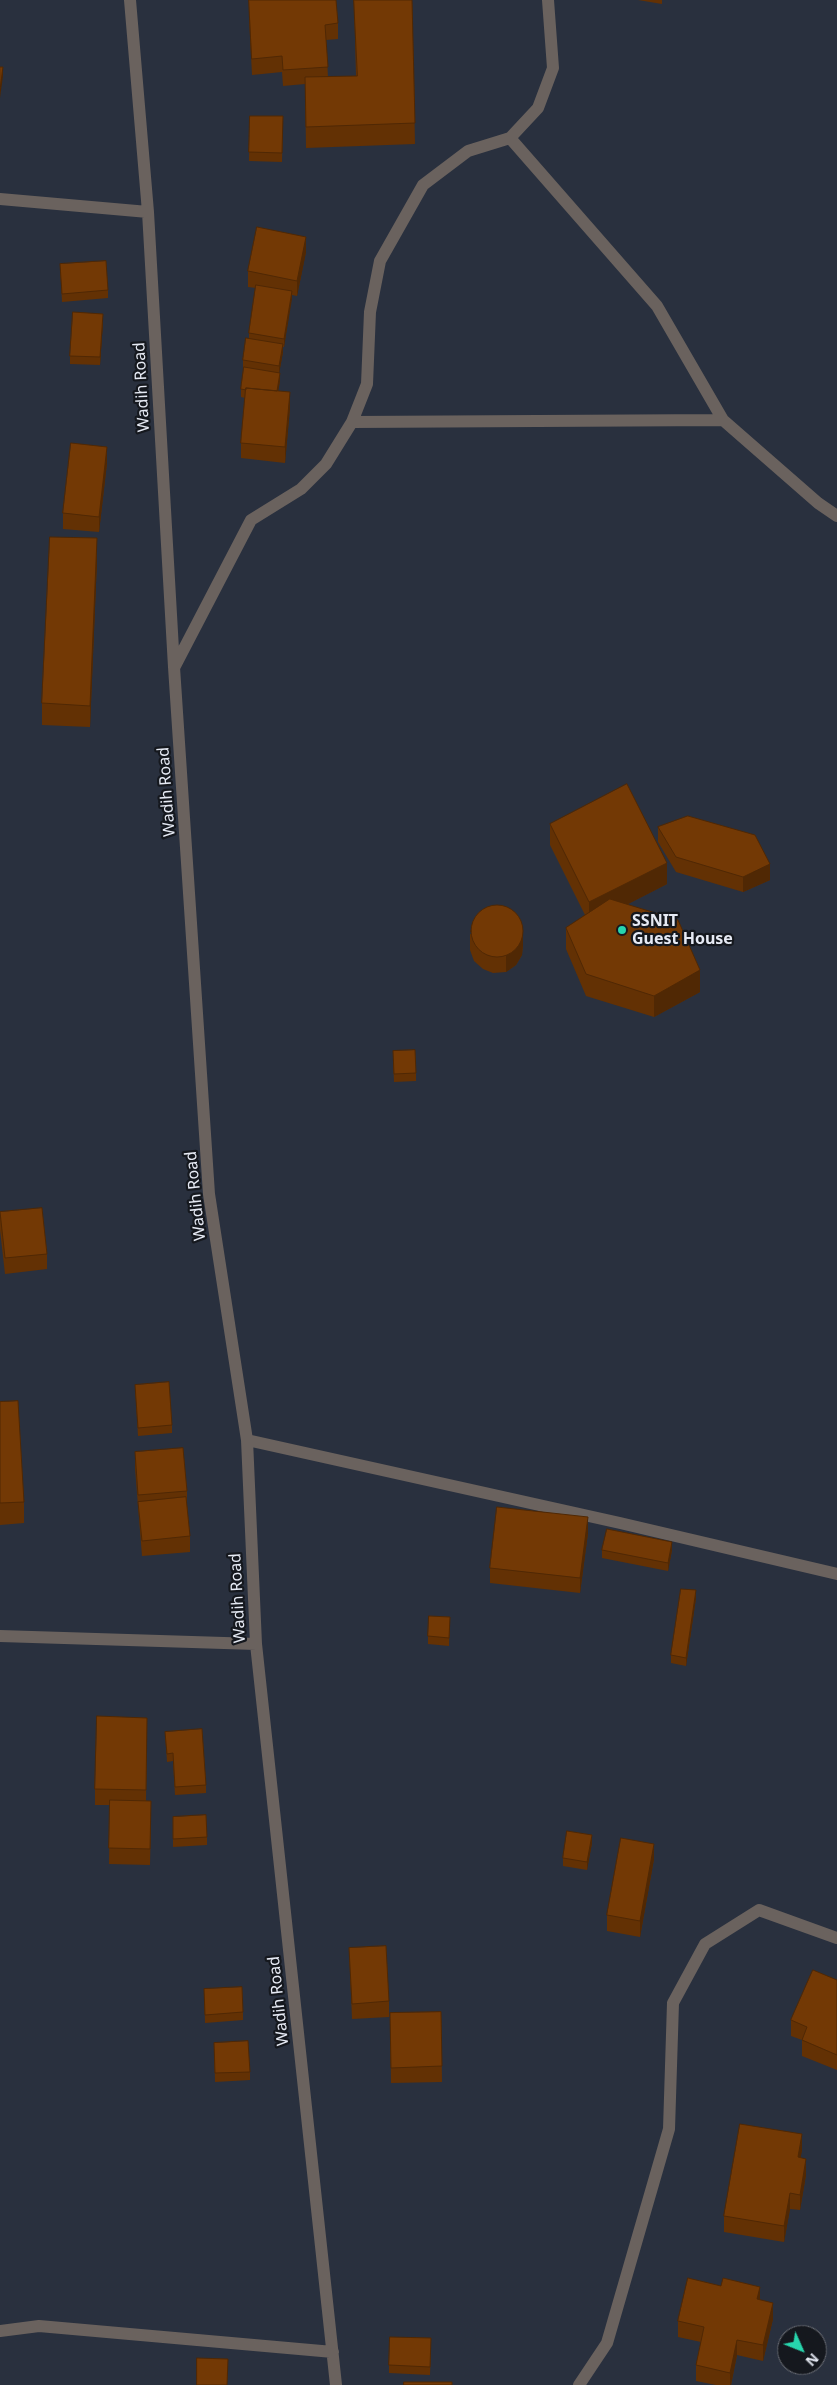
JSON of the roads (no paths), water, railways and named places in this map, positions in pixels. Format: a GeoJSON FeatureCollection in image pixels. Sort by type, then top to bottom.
{"type":"FeatureCollection","features":[{"type":"Feature","properties":{"kind":"street","name":"Wadih Road"},"geometry":{"type":"LineString","coordinates":[[130,0],[148,212],[174,667],[209,1194],[247,1440],[256,1644],[334,2352],[336,2385]]}},
{"type":"Feature","properties":{"kind":"street"},"geometry":{"type":"LineString","coordinates":[[174,667],[251,520],[300,489],[326,464],[352,422],[367,384],[370,312],[380,261],[423,185],[468,151],[510,138],[538,108],[552,68],[548,0]]}},
{"type":"Feature","properties":{"kind":"street"},"geometry":{"type":"LineString","coordinates":[[510,138],[658,306],[723,420],[818,503],[837,516]]}},
{"type":"Feature","properties":{"kind":"street"},"geometry":{"type":"LineString","coordinates":[[0,199],[148,212]]}},
{"type":"Feature","properties":{"kind":"street"},"geometry":{"type":"LineString","coordinates":[[352,422],[723,420]]}},
{"type":"Feature","properties":{"kind":"street"},"geometry":{"type":"LineString","coordinates":[[247,1440],[620,1523],[837,1574]]}},
{"type":"Feature","properties":{"kind":"street"},"geometry":{"type":"LineString","coordinates":[[0,1636],[256,1644]]}},
{"type":"Feature","properties":{"kind":"street"},"geometry":{"type":"LineString","coordinates":[[579,2385],[606,2343],[669,2129],[673,2003],[704,1944],[759,1910],[837,1938]]}},
{"type":"Feature","properties":{"kind":"street"},"geometry":{"type":"LineString","coordinates":[[0,2332],[39,2326],[334,2352]]}},
{"type":"Feature","properties":{"kind":"place","name":"SSNIT Guest House"},"geometry":{"type":"Point","coordinates":[622,930]}}]}
